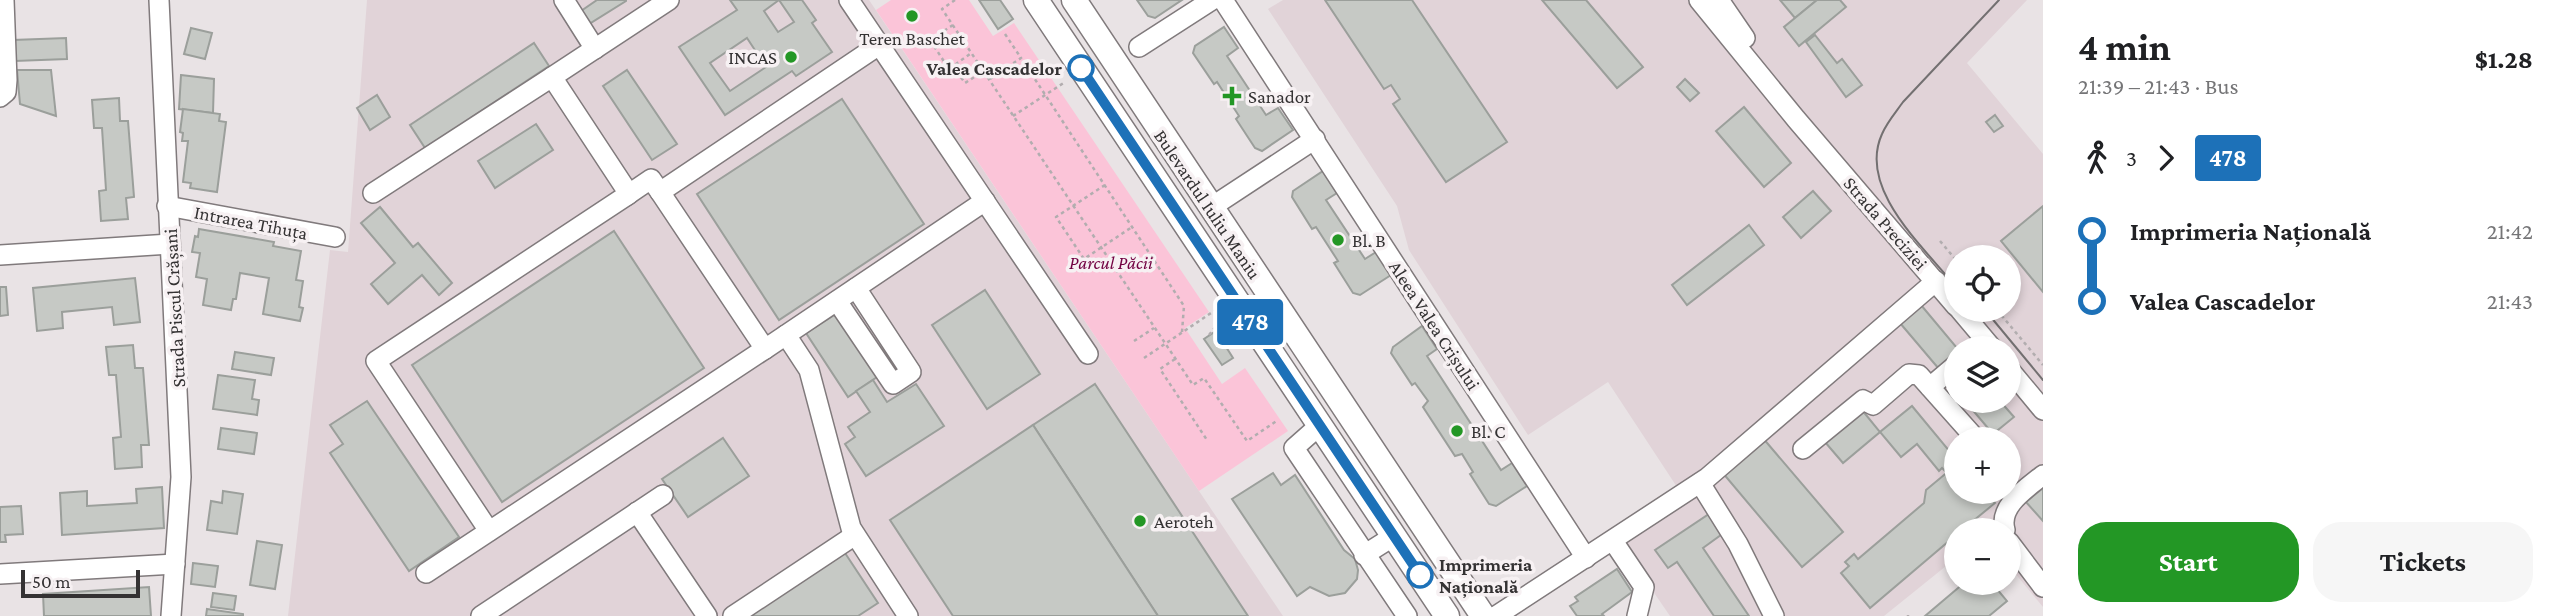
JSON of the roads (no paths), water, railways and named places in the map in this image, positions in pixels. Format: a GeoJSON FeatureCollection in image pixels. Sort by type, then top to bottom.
{"type":"FeatureCollection","features":[{"type":"Feature","properties":{"kind":"main road","name":"Bulevardul Iuliu Maniu"},"geometry":{"type":"LineString","coordinates":[[1036,0],[1447,616]]}},
{"type":"Feature","properties":{"kind":"main road","name":"Bulevardul Iuliu Maniu"},"geometry":{"type":"LineString","coordinates":[[1074,0],[1483,616]]}},
{"type":"Feature","properties":{"kind":"street"},"geometry":{"type":"LineString","coordinates":[[0,97],[6,92],[7,80],[4,0]]}},
{"type":"Feature","properties":{"kind":"street","name":"Strada Piscul Crășani"},"geometry":{"type":"LineString","coordinates":[[159,0],[181,477],[171,616]]}},
{"type":"Feature","properties":{"kind":"street"},"geometry":{"type":"LineString","coordinates":[[564,0],[595,49]]}},
{"type":"Feature","properties":{"kind":"street"},"geometry":{"type":"LineString","coordinates":[[373,193],[669,0]]}},
{"type":"Feature","properties":{"kind":"street"},"geometry":{"type":"LineString","coordinates":[[849,0],[1088,354]]}},
{"type":"Feature","properties":{"kind":"street","name":"Strada Preciziei"},"geometry":{"type":"LineString","coordinates":[[1699,0],[1751,55],[1801,116],[1815,140],[1944,291]]}},
{"type":"Feature","properties":{"kind":"street","name":"Strada Preciziei"},"geometry":{"type":"LineString","coordinates":[[1719,0],[1751,55]]}},
{"type":"Feature","properties":{"kind":"street"},"geometry":{"type":"LineString","coordinates":[[1139,47],[1222,1]]}},
{"type":"Feature","properties":{"kind":"street","name":"Aleea Valea Crișului"},"geometry":{"type":"LineString","coordinates":[[1222,1],[1315,139],[1586,558]]}},
{"type":"Feature","properties":{"kind":"street"},"geometry":{"type":"LineString","coordinates":[[660,192],[879,44]]}},
{"type":"Feature","properties":{"kind":"street"},"geometry":{"type":"LineString","coordinates":[[552,77],[629,194],[626,196]]}},
{"type":"Feature","properties":{"kind":"street"},"geometry":{"type":"LineString","coordinates":[[1210,208],[1315,139]]}},
{"type":"Feature","properties":{"kind":"street"},"geometry":{"type":"LineString","coordinates":[[489,531],[376,360],[651,180],[765,349]]}},
{"type":"Feature","properties":{"kind":"street"},"geometry":{"type":"LineString","coordinates":[[426,573],[985,201]]}},
{"type":"Feature","properties":{"kind":"street","name":"Intrarea Tihuța"},"geometry":{"type":"LineString","coordinates":[[167,206],[335,237]]}},
{"type":"Feature","properties":{"kind":"street"},"geometry":{"type":"LineString","coordinates":[[0,254],[170,244]]}},
{"type":"Feature","properties":{"kind":"street"},"geometry":{"type":"LineString","coordinates":[[1496,616],[1700,483],[1936,281]]}},
{"type":"Feature","properties":{"kind":"street"},"geometry":{"type":"LineString","coordinates":[[837,301],[892,384],[911,372],[856,288]]}},
{"type":"Feature","properties":{"kind":"street"},"geometry":{"type":"LineString","coordinates":[[786,335],[809,370],[851,528],[908,616]]}},
{"type":"Feature","properties":{"kind":"street"},"geometry":{"type":"LineString","coordinates":[[1803,449],[1863,400],[1873,405],[1909,374],[1919,375],[1965,427]]}},
{"type":"Feature","properties":{"kind":"street"},"geometry":{"type":"LineString","coordinates":[[1930,387],[1944,375]]}},
{"type":"Feature","properties":{"kind":"street"},"geometry":{"type":"LineString","coordinates":[[2021,384],[2043,411]]}},
{"type":"Feature","properties":{"kind":"street"},"geometry":{"type":"LineString","coordinates":[[1320,425],[1294,448],[1407,616]]}},
{"type":"Feature","properties":{"kind":"street"},"geometry":{"type":"LineString","coordinates":[[2004,518],[2005,511],[2021,493],[2043,475]]}},
{"type":"Feature","properties":{"kind":"street"},"geometry":{"type":"LineString","coordinates":[[1700,483],[1738,544],[1774,616]]}},
{"type":"Feature","properties":{"kind":"street"},"geometry":{"type":"LineString","coordinates":[[481,616],[663,495]]}},
{"type":"Feature","properties":{"kind":"street"},"geometry":{"type":"LineString","coordinates":[[637,512],[706,616]]}},
{"type":"Feature","properties":{"kind":"street"},"geometry":{"type":"LineString","coordinates":[[733,616],[855,535]]}},
{"type":"Feature","properties":{"kind":"street"},"geometry":{"type":"LineString","coordinates":[[1364,555],[1394,536]]}},
{"type":"Feature","properties":{"kind":"street"},"geometry":{"type":"LineString","coordinates":[[1613,541],[1644,587],[1637,616]]}},
{"type":"Feature","properties":{"kind":"street"},"geometry":{"type":"LineString","coordinates":[[2021,558],[2043,587]]}},
{"type":"Feature","properties":{"kind":"street"},"geometry":{"type":"LineString","coordinates":[[0,574],[175,564]]}},
{"type":"Feature","properties":{"kind":"tram line"},"geometry":{"type":"LineString","coordinates":[[1944,273],[1912,236],[1886,196],[1879,175],[1877,155],[1882,134],[1903,102],[1999,0]]}},
{"type":"Feature","properties":{"kind":"tram line"},"geometry":{"type":"LineString","coordinates":[[1995,322],[2043,380]]}},
{"type":"Feature","properties":{"kind":"place","name":"Teren Baschet"},"geometry":{"type":"Point","coordinates":[912,16]}},
{"type":"Feature","properties":{"kind":"place","name":"INCAS"},"geometry":{"type":"Point","coordinates":[791,57]}},
{"type":"Feature","properties":{"kind":"place","name":"Valea Cascadelor"},"geometry":{"type":"Point","coordinates":[1081,68]}},
{"type":"Feature","properties":{"kind":"place","name":"Sanador"},"geometry":{"type":"Point","coordinates":[1232,96]}},
{"type":"Feature","properties":{"kind":"place","name":"Bl. B"},"geometry":{"type":"Point","coordinates":[1338,240]}},
{"type":"Feature","properties":{"kind":"place","name":"Bl. C"},"geometry":{"type":"Point","coordinates":[1457,431]}},
{"type":"Feature","properties":{"kind":"place","name":"Aeroteh"},"geometry":{"type":"Point","coordinates":[1140,521]}},
{"type":"Feature","properties":{"kind":"place","name":"Imprimeria Națională"},"geometry":{"type":"Point","coordinates":[1420,575]}},
{"type":"Feature","properties":{"kind":"park label","name":"Parcul Păcii"},"geometry":{"type":"Point","coordinates":[1111,262]}}]}
